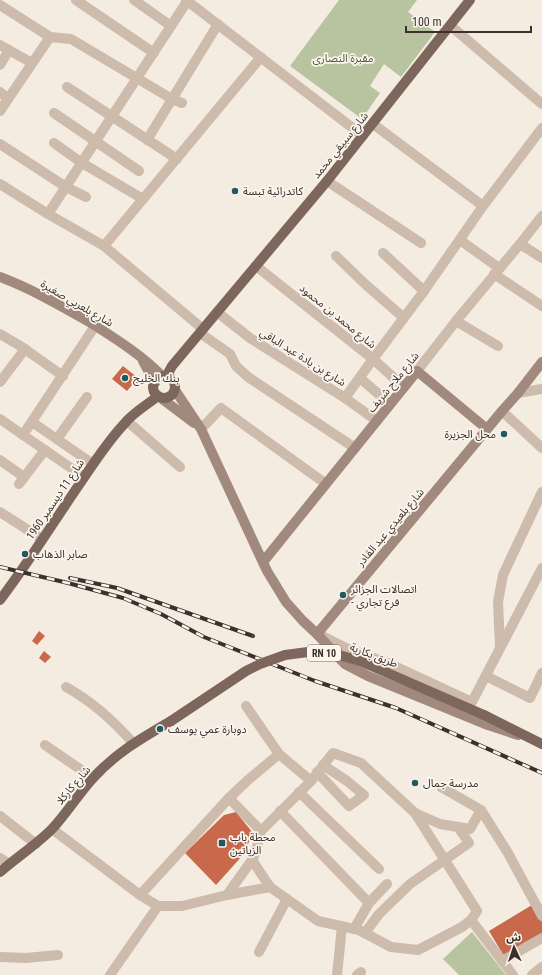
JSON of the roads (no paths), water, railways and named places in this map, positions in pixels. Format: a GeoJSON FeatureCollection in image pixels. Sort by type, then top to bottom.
{"type":"FeatureCollection","features":[{"type":"Feature","properties":{"kind":"main road","name":"شارع سبيقي محمد"},"geometry":{"type":"LineString","coordinates":[[159,380],[180,358],[327,181],[451,26],[470,0]]}},
{"type":"Feature","properties":{"kind":"main road","name":"شارع بلعربي صغيرة"},"geometry":{"type":"LineString","coordinates":[[0,277],[38,293],[96,326],[140,356],[159,380]]}},
{"type":"Feature","properties":{"kind":"main road","name":"شارع سبيقي محمد"},"geometry":{"type":"LineString","coordinates":[[175,388],[180,358]]}},
{"type":"Feature","properties":{"kind":"main road","name":"شارع بلعيدي عبد القادر"},"geometry":{"type":"LineString","coordinates":[[317,634],[518,393],[542,362]]}},
{"type":"Feature","properties":{"kind":"main road","name":"شارع ملاح شريف"},"geometry":{"type":"LineString","coordinates":[[263,562],[417,371]]}},
{"type":"Feature","properties":{"kind":"main road"},"geometry":{"type":"LineString","coordinates":[[417,371],[487,429]]}},
{"type":"Feature","properties":{"kind":"main road"},"geometry":{"type":"LineString","coordinates":[[201,429],[154,392],[159,380],[172,379],[175,388],[201,429],[267,571],[286,602],[345,664],[368,676],[488,725],[532,739]]}},
{"type":"Feature","properties":{"kind":"main road","name":"شارع 11 ديسمبر 1960"},"geometry":{"type":"LineString","coordinates":[[0,600],[21,572],[93,464],[109,442],[134,414],[159,380]]}},
{"type":"Feature","properties":{"kind":"main road"},"geometry":{"type":"LineString","coordinates":[[160,397],[165,398],[171,396],[175,388]]}},
{"type":"Feature","properties":{"kind":"main road","name":"شارع 11 ديسمبر 1960"},"geometry":{"type":"LineString","coordinates":[[134,414],[160,397]]}},
{"type":"Feature","properties":{"kind":"main road","name":"طريق بكارية"},"geometry":{"type":"LineString","coordinates":[[171,722],[246,671],[260,664],[285,655],[308,652],[332,653],[360,661],[484,715],[532,739]]}},
{"type":"Feature","properties":{"kind":"main road","name":"شارع كاركلا"},"geometry":{"type":"LineString","coordinates":[[0,872],[36,844],[52,829],[93,778],[113,758],[133,743],[171,722]]}},
{"type":"Feature","properties":{"kind":"main road","name":"RN 10"},"geometry":{"type":"LineString","coordinates":[[532,739],[542,744]]}},
{"type":"Feature","properties":{"kind":"street"},"geometry":{"type":"LineString","coordinates":[[76,0],[154,53]]}},
{"type":"Feature","properties":{"kind":"street"},"geometry":{"type":"LineString","coordinates":[[134,0],[171,26]]}},
{"type":"Feature","properties":{"kind":"street"},"geometry":{"type":"LineString","coordinates":[[48,214],[187,0],[363,136]]}},
{"type":"Feature","properties":{"kind":"street"},"geometry":{"type":"LineString","coordinates":[[0,5],[50,37],[72,39],[137,79],[177,101]]}},
{"type":"Feature","properties":{"kind":"street"},"geometry":{"type":"LineString","coordinates":[[147,140],[177,101],[218,24]]}},
{"type":"Feature","properties":{"kind":"street"},"geometry":{"type":"LineString","coordinates":[[451,26],[542,104]]}},
{"type":"Feature","properties":{"kind":"street"},"geometry":{"type":"LineString","coordinates":[[0,111],[4,96],[32,64],[50,37]]}},
{"type":"Feature","properties":{"kind":"street"},"geometry":{"type":"LineString","coordinates":[[0,44],[32,64]]}},
{"type":"Feature","properties":{"kind":"street"},"geometry":{"type":"LineString","coordinates":[[0,65],[9,50]]}},
{"type":"Feature","properties":{"kind":"street"},"geometry":{"type":"LineString","coordinates":[[104,246],[261,57]]}},
{"type":"Feature","properties":{"kind":"street"},"geometry":{"type":"LineString","coordinates":[[67,87],[177,159]]}},
{"type":"Feature","properties":{"kind":"street"},"geometry":{"type":"LineString","coordinates":[[54,113],[139,171]]}},
{"type":"Feature","properties":{"kind":"street"},"geometry":{"type":"LineString","coordinates":[[373,124],[483,206]]}},
{"type":"Feature","properties":{"kind":"street"},"geometry":{"type":"LineString","coordinates":[[345,398],[424,291],[483,206],[542,128]]}},
{"type":"Feature","properties":{"kind":"street"},"geometry":{"type":"LineString","coordinates":[[54,143],[82,163],[143,199]]}},
{"type":"Feature","properties":{"kind":"street"},"geometry":{"type":"LineString","coordinates":[[0,144],[66,187],[86,197]]}},
{"type":"Feature","properties":{"kind":"street"},"geometry":{"type":"LineString","coordinates":[[327,181],[422,243]]}},
{"type":"Feature","properties":{"kind":"street"},"geometry":{"type":"LineString","coordinates":[[0,184],[104,246],[230,354],[236,366],[248,377],[355,448]]}},
{"type":"Feature","properties":{"kind":"street","name":"شارع ملاح شريف"},"geometry":{"type":"LineString","coordinates":[[417,371],[542,216]]}},
{"type":"Feature","properties":{"kind":"street"},"geometry":{"type":"LineString","coordinates":[[460,240],[542,306]]}},
{"type":"Feature","properties":{"kind":"street"},"geometry":{"type":"LineString","coordinates":[[520,244],[542,258]]}},
{"type":"Feature","properties":{"kind":"street"},"geometry":{"type":"LineString","coordinates":[[383,253],[424,291]]}},
{"type":"Feature","properties":{"kind":"street"},"geometry":{"type":"LineString","coordinates":[[336,256],[404,318]]}},
{"type":"Feature","properties":{"kind":"street","name":"شارع محمد بن محمود"},"geometry":{"type":"LineString","coordinates":[[256,266],[404,387]]}},
{"type":"Feature","properties":{"kind":"street","name":"شارع بن بادة عبد الباقي"},"geometry":{"type":"LineString","coordinates":[[217,312],[250,338],[345,398],[377,421]]}},
{"type":"Feature","properties":{"kind":"street"},"geometry":{"type":"LineString","coordinates":[[456,321],[498,346]]}},
{"type":"Feature","properties":{"kind":"street"},"geometry":{"type":"LineString","coordinates":[[24,435],[96,326]]}},
{"type":"Feature","properties":{"kind":"street"},"geometry":{"type":"LineString","coordinates":[[0,334],[25,349],[63,376]]}},
{"type":"Feature","properties":{"kind":"street"},"geometry":{"type":"LineString","coordinates":[[2,376],[25,349]]}},
{"type":"Feature","properties":{"kind":"street"},"geometry":{"type":"LineString","coordinates":[[360,378],[390,404]]}},
{"type":"Feature","properties":{"kind":"street"},"geometry":{"type":"LineString","coordinates":[[518,393],[542,389]]}},
{"type":"Feature","properties":{"kind":"street"},"geometry":{"type":"LineString","coordinates":[[57,439],[87,396]]}},
{"type":"Feature","properties":{"kind":"street"},"geometry":{"type":"LineString","coordinates":[[201,429],[221,408],[326,484]]}},
{"type":"Feature","properties":{"kind":"street"},"geometry":{"type":"LineString","coordinates":[[502,411],[542,448]]}},
{"type":"Feature","properties":{"kind":"street"},"geometry":{"type":"LineString","coordinates":[[0,418],[84,477]]}},
{"type":"Feature","properties":{"kind":"street"},"geometry":{"type":"LineString","coordinates":[[127,421],[180,467]]}},
{"type":"Feature","properties":{"kind":"street"},"geometry":{"type":"LineString","coordinates":[[32,422],[93,464]]}},
{"type":"Feature","properties":{"kind":"street"},"geometry":{"type":"LineString","coordinates":[[0,460],[22,481],[45,450]]}},
{"type":"Feature","properties":{"kind":"street"},"geometry":{"type":"LineString","coordinates":[[500,648],[498,602],[503,575],[542,492]]}},
{"type":"Feature","properties":{"kind":"street"},"geometry":{"type":"LineString","coordinates":[[0,512],[42,540]]}},
{"type":"Feature","properties":{"kind":"street"},"geometry":{"type":"LineString","coordinates":[[317,634],[346,648],[390,664],[472,702],[542,568]]}},
{"type":"Feature","properties":{"kind":"street"},"geometry":{"type":"LineString","coordinates":[[486,676],[530,698],[542,673]]}},
{"type":"Feature","properties":{"kind":"street"},"geometry":{"type":"LineString","coordinates":[[66,687],[84,697],[116,723],[133,743]]}},
{"type":"Feature","properties":{"kind":"street"},"geometry":{"type":"LineString","coordinates":[[246,706],[279,754],[311,780]]}},
{"type":"Feature","properties":{"kind":"street"},"geometry":{"type":"LineString","coordinates":[[45,745],[93,778]]}},
{"type":"Feature","properties":{"kind":"street"},"geometry":{"type":"LineString","coordinates":[[227,895],[252,860],[261,830],[311,780],[333,753],[361,763],[415,813],[477,911],[471,920],[462,927],[418,950],[391,947],[365,933],[354,929],[318,921],[270,887],[252,860]]}},
{"type":"Feature","properties":{"kind":"street"},"geometry":{"type":"LineString","coordinates":[[140,895],[229,798],[279,754]]}},
{"type":"Feature","properties":{"kind":"street"},"geometry":{"type":"LineString","coordinates":[[441,787],[481,810],[508,853],[542,916]]}},
{"type":"Feature","properties":{"kind":"street"},"geometry":{"type":"LineString","coordinates":[[299,792],[379,869]]}},
{"type":"Feature","properties":{"kind":"street"},"geometry":{"type":"LineString","coordinates":[[229,798],[261,830]]}},
{"type":"Feature","properties":{"kind":"street"},"geometry":{"type":"LineString","coordinates":[[415,813],[440,824],[470,829],[481,810]]}},
{"type":"Feature","properties":{"kind":"street"},"geometry":{"type":"LineString","coordinates":[[280,811],[369,903]]}},
{"type":"Feature","properties":{"kind":"street"},"geometry":{"type":"LineString","coordinates":[[0,816],[36,844]]}},
{"type":"Feature","properties":{"kind":"street"},"geometry":{"type":"LineString","coordinates":[[365,933],[379,914],[410,884],[469,844],[458,827]]}},
{"type":"Feature","properties":{"kind":"street"},"geometry":{"type":"LineString","coordinates":[[52,829],[140,895],[158,906],[182,906],[227,895],[270,887]]}},
{"type":"Feature","properties":{"kind":"street"},"geometry":{"type":"LineString","coordinates":[[0,858],[9,864]]}},
{"type":"Feature","properties":{"kind":"street"},"geometry":{"type":"LineString","coordinates":[[354,929],[369,903],[387,884]]}},
{"type":"Feature","properties":{"kind":"street"},"geometry":{"type":"LineString","coordinates":[[259,952],[287,899]]}},
{"type":"Feature","properties":{"kind":"street"},"geometry":{"type":"LineString","coordinates":[[110,975],[158,906]]}},
{"type":"Feature","properties":{"kind":"street"},"geometry":{"type":"LineString","coordinates":[[471,920],[513,975]]}},
{"type":"Feature","properties":{"kind":"street"},"geometry":{"type":"LineString","coordinates":[[337,975],[342,926]]}},
{"type":"Feature","properties":{"kind":"street"},"geometry":{"type":"LineString","coordinates":[[502,962],[542,938]]}},
{"type":"Feature","properties":{"kind":"street"},"geometry":{"type":"LineString","coordinates":[[0,957],[26,958],[58,955]]}},
{"type":"Feature","properties":{"kind":"street"},"geometry":{"type":"LineString","coordinates":[[532,975],[542,967]]}},
{"type":"Feature","properties":{"kind":"railway"},"geometry":{"type":"LineString","coordinates":[[0,567],[123,598],[161,614],[204,637],[315,681],[396,708],[542,773]]}},
{"type":"Feature","properties":{"kind":"railway"},"geometry":{"type":"LineString","coordinates":[[70,578],[117,588],[253,636]]}},
{"type":"Feature","properties":{"kind":"place","name":"كاتدرائية تبسة"},"geometry":{"type":"Point","coordinates":[235,191]}},
{"type":"Feature","properties":{"kind":"place","name":"بنك الخليج"},"geometry":{"type":"Point","coordinates":[125,378]}},
{"type":"Feature","properties":{"kind":"place","name":"محل الجزيرة"},"geometry":{"type":"Point","coordinates":[504,434]}},
{"type":"Feature","properties":{"kind":"place","name":"صابر الذهاب"},"geometry":{"type":"Point","coordinates":[25,554]}},
{"type":"Feature","properties":{"kind":"place","name":"اتصالات الجزائر - فرع تجاري"},"geometry":{"type":"Point","coordinates":[343,595]}},
{"type":"Feature","properties":{"kind":"place","name":"دوبارة عمي يوسف"},"geometry":{"type":"Point","coordinates":[160,729]}},
{"type":"Feature","properties":{"kind":"place","name":"مدرسة جمال"},"geometry":{"type":"Point","coordinates":[415,783]}},
{"type":"Feature","properties":{"kind":"place","name":"محطة باب الزياتين"},"geometry":{"type":"Point","coordinates":[222,843]}},
{"type":"Feature","properties":{"kind":"park label","name":"مقبرة النصارى"},"geometry":{"type":"Point","coordinates":[343,58]}}]}
